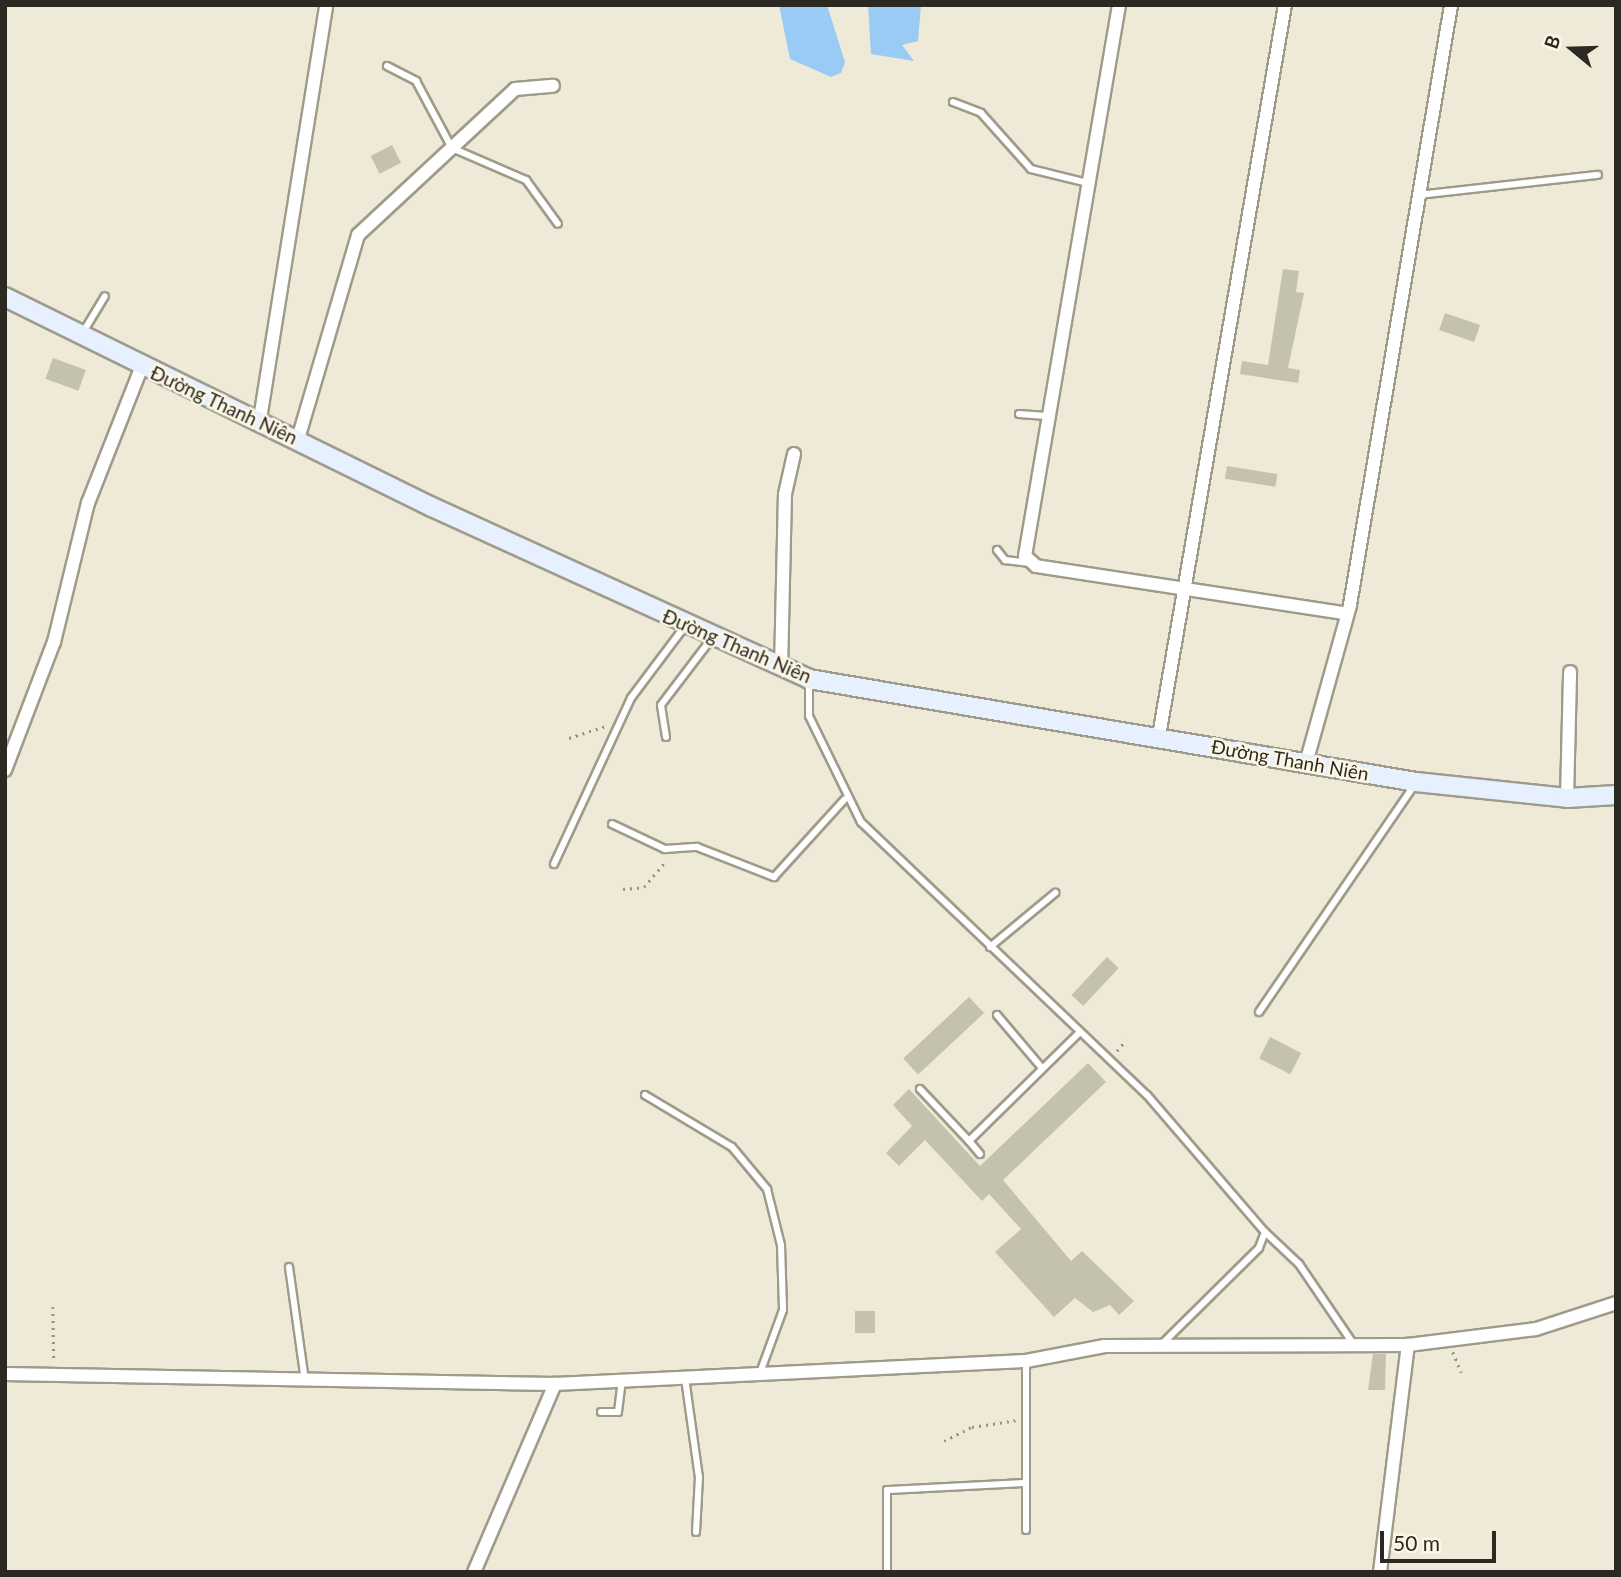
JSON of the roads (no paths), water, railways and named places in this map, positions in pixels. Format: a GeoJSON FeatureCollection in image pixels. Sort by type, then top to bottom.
{"type":"FeatureCollection","features":[{"type":"Feature","properties":{"kind":"main road","name":"Đường Thanh Niên"},"geometry":{"type":"LineString","coordinates":[[5,297],[142,366],[260,419],[685,626],[808,679],[1159,736],[1416,782],[1567,798],[1616,795]]}},
{"type":"Feature","properties":{"kind":"street"},"geometry":{"type":"LineString","coordinates":[[260,419],[326,5]]}},
{"type":"Feature","properties":{"kind":"street"},"geometry":{"type":"LineString","coordinates":[[1119,5],[1028,563],[1344,613]]}},
{"type":"Feature","properties":{"kind":"street"},"geometry":{"type":"LineString","coordinates":[[1159,736],[1187,590],[1285,5]]}},
{"type":"Feature","properties":{"kind":"street"},"geometry":{"type":"LineString","coordinates":[[1306,763],[1344,613],[1451,5]]}},
{"type":"Feature","properties":{"kind":"street"},"geometry":{"type":"LineString","coordinates":[[298,439],[358,235],[515,89],[553,86]]}},
{"type":"Feature","properties":{"kind":"street"},"geometry":{"type":"LineString","coordinates":[[5,770],[54,642],[88,503],[142,366]]}},
{"type":"Feature","properties":{"kind":"street"},"geometry":{"type":"LineString","coordinates":[[781,669],[785,494],[794,454]]}},
{"type":"Feature","properties":{"kind":"street"},"geometry":{"type":"LineString","coordinates":[[1567,798],[1570,672]]}},
{"type":"Feature","properties":{"kind":"street"},"geometry":{"type":"LineString","coordinates":[[5,1374],[305,1383],[555,1384],[1026,1361],[1105,1346],[1408,1345],[1536,1329],[1616,1303]]}},
{"type":"Feature","properties":{"kind":"street"},"geometry":{"type":"LineString","coordinates":[[1380,1572],[1408,1345]]}},
{"type":"Feature","properties":{"kind":"street"},"geometry":{"type":"LineString","coordinates":[[474,1572],[555,1384]]}},
{"type":"Feature","properties":{"kind":"lane"},"geometry":{"type":"LineString","coordinates":[[387,66],[416,81],[452,148],[526,180],[558,224]]}},
{"type":"Feature","properties":{"kind":"lane"},"geometry":{"type":"LineString","coordinates":[[953,102],[981,113],[1031,169],[1090,183]]}},
{"type":"Feature","properties":{"kind":"lane"},"geometry":{"type":"LineString","coordinates":[[1419,195],[1598,175]]}},
{"type":"Feature","properties":{"kind":"lane"},"geometry":{"type":"LineString","coordinates":[[81,335],[105,296]]}},
{"type":"Feature","properties":{"kind":"lane"},"geometry":{"type":"LineString","coordinates":[[1018,414],[1052,416]]}},
{"type":"Feature","properties":{"kind":"lane"},"geometry":{"type":"LineString","coordinates":[[998,550],[1005,560],[1028,563]]}},
{"type":"Feature","properties":{"kind":"lane"},"geometry":{"type":"LineString","coordinates":[[554,864],[618,724],[685,626]]}},
{"type":"Feature","properties":{"kind":"lane"},"geometry":{"type":"LineString","coordinates":[[666,737],[661,705],[712,638]]}},
{"type":"Feature","properties":{"kind":"lane"},"geometry":{"type":"LineString","coordinates":[[808,679],[809,716],[845,799],[990,947],[1079,1033],[1111,1059],[1265,1231],[1300,1264],[1354,1345]]}},
{"type":"Feature","properties":{"kind":"lane"},"geometry":{"type":"LineString","coordinates":[[1259,1012],[1416,782]]}},
{"type":"Feature","properties":{"kind":"lane"},"geometry":{"type":"LineString","coordinates":[[612,824],[674,851],[697,847],[774,877],[845,799]]}},
{"type":"Feature","properties":{"kind":"lane"},"geometry":{"type":"LineString","coordinates":[[990,947],[1055,893]]}},
{"type":"Feature","properties":{"kind":"lane"},"geometry":{"type":"LineString","coordinates":[[998,1015],[1042,1068]]}},
{"type":"Feature","properties":{"kind":"lane"},"geometry":{"type":"LineString","coordinates":[[969,1141],[1079,1033]]}},
{"type":"Feature","properties":{"kind":"lane"},"geometry":{"type":"LineString","coordinates":[[920,1089],[980,1154]]}},
{"type":"Feature","properties":{"kind":"lane"},"geometry":{"type":"LineString","coordinates":[[645,1095],[732,1147],[767,1189],[781,1245],[783,1310],[779,1334],[759,1373]]}},
{"type":"Feature","properties":{"kind":"lane"},"geometry":{"type":"LineString","coordinates":[[1161,1346],[1259,1248],[1265,1231]]}},
{"type":"Feature","properties":{"kind":"lane"},"geometry":{"type":"LineString","coordinates":[[289,1267],[305,1383]]}},
{"type":"Feature","properties":{"kind":"lane"},"geometry":{"type":"LineString","coordinates":[[1026,1361],[1026,1530]]}},
{"type":"Feature","properties":{"kind":"lane"},"geometry":{"type":"LineString","coordinates":[[685,1377],[699,1477],[696,1532]]}},
{"type":"Feature","properties":{"kind":"lane"},"geometry":{"type":"LineString","coordinates":[[601,1412],[618,1412],[622,1380]]}},
{"type":"Feature","properties":{"kind":"lane"},"geometry":{"type":"LineString","coordinates":[[887,1572],[887,1490],[1026,1483]]}},
{"type":"Feature","properties":{"kind":"water"},"geometry":{"type":"Polygon","coordinates":[[[779,5],[827,5],[845,62],[841,73],[831,77],[790,59],[779,5]]]}},
{"type":"Feature","properties":{"kind":"water"},"geometry":{"type":"Polygon","coordinates":[[[868,5],[921,5],[918,41],[902,45],[914,61],[871,54],[868,5]]]}}]}
